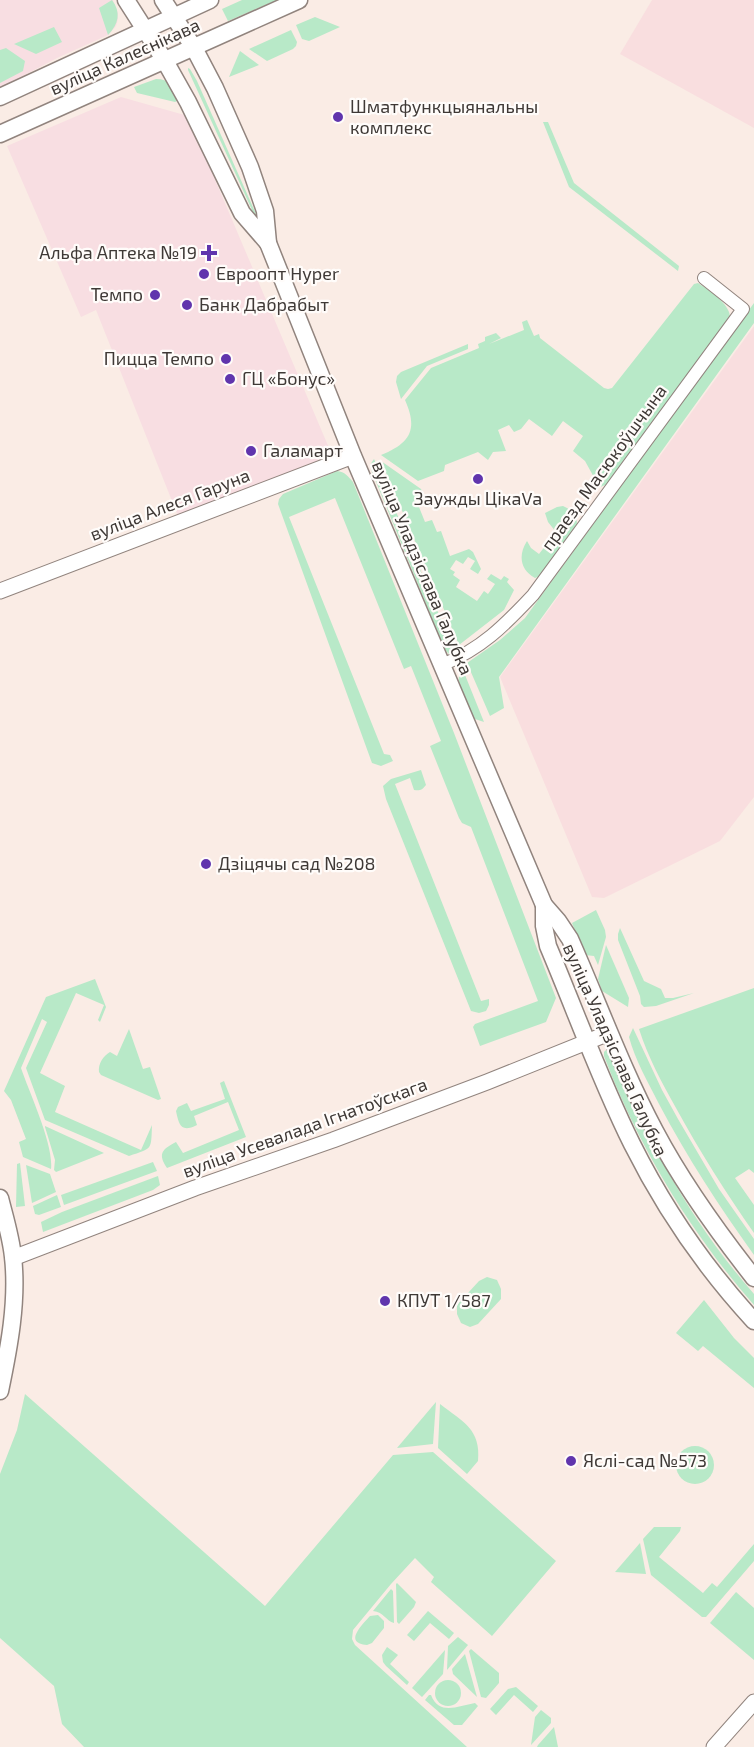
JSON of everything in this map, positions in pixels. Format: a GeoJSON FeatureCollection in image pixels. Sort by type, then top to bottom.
{"type":"FeatureCollection","features":[{"type":"Feature","properties":{"kind":"main road","name":"вуліца Уладзіслава Галубка"},"geometry":{"type":"LineString","coordinates":[[126,0],[165,61],[205,134],[242,213],[268,243]]}},
{"type":"Feature","properties":{"kind":"main road","name":"вуліца Уладзіслава Галубка"},"geometry":{"type":"LineString","coordinates":[[163,0],[194,48],[218,94],[253,175],[265,211],[268,243],[353,456],[544,905],[570,939],[609,1032],[645,1110],[676,1169],[703,1211],[754,1278]]}},
{"type":"Feature","properties":{"kind":"main road","name":"вуліца Калеснікава"},"geometry":{"type":"LineString","coordinates":[[0,97],[210,0]]}},
{"type":"Feature","properties":{"kind":"main road","name":"вуліца Калеснікава"},"geometry":{"type":"LineString","coordinates":[[0,134],[299,0]]}},
{"type":"Feature","properties":{"kind":"main road","name":"вуліца Уладзіслава Галубка"},"geometry":{"type":"LineString","coordinates":[[544,905],[544,926],[548,946],[632,1144],[657,1188],[698,1251],[754,1321]]}},
{"type":"Feature","properties":{"kind":"main road"},"geometry":{"type":"LineString","coordinates":[[0,1198],[10,1234],[13,1258],[12,1314],[0,1391]]}},
{"type":"Feature","properties":{"kind":"street","name":"праезд Масюкоўшчына"},"geometry":{"type":"LineString","coordinates":[[442,665],[461,657],[489,638],[533,595],[743,309],[704,278]]}},
{"type":"Feature","properties":{"kind":"street","name":"вуліца Алеся Гаруна"},"geometry":{"type":"LineString","coordinates":[[0,591],[353,456]]}},
{"type":"Feature","properties":{"kind":"street","name":"вуліца Усевалада Ігнатоўскага"},"geometry":{"type":"LineString","coordinates":[[13,1258],[195,1188],[333,1140],[487,1082],[609,1032]]}},
{"type":"Feature","properties":{"kind":"street"},"geometry":{"type":"LineString","coordinates":[[714,1747],[754,1702]]}},
{"type":"Feature","properties":{"kind":"shaded area"},"geometry":{"type":"Polygon","coordinates":[[[0,0],[113,0],[118,19],[116,26],[108,35],[57,58],[0,88],[0,0]]]}},
{"type":"Feature","properties":{"kind":"shaded area"},"geometry":{"type":"Polygon","coordinates":[[[652,0],[754,0],[754,128],[620,54],[652,0]]]}},
{"type":"Feature","properties":{"kind":"shaded area"},"geometry":{"type":"Polygon","coordinates":[[[121,97],[188,116],[332,455],[178,516],[96,310],[81,317],[7,146],[121,97]]]}},
{"type":"Feature","properties":{"kind":"shaded area"},"geometry":{"type":"Polygon","coordinates":[[[754,326],[754,797],[720,841],[604,898],[592,897],[500,677],[754,326]]]}},
{"type":"Feature","properties":{"kind":"green space"},"geometry":{"type":"Polygon","coordinates":[[[112,0],[117,9],[118,18],[115,27],[108,35],[99,8],[112,0]]]}},
{"type":"Feature","properties":{"kind":"green space"},"geometry":{"type":"Polygon","coordinates":[[[242,0],[277,0],[228,21],[222,9],[242,0]]]}},
{"type":"Feature","properties":{"kind":"green space"},"geometry":{"type":"Polygon","coordinates":[[[315,17],[340,27],[309,41],[302,39],[296,25],[315,17]]]}},
{"type":"Feature","properties":{"kind":"green space"},"geometry":{"type":"Polygon","coordinates":[[[54,27],[62,42],[36,54],[14,44],[54,27]]]}},
{"type":"Feature","properties":{"kind":"green space"},"geometry":{"type":"Polygon","coordinates":[[[291,30],[297,42],[296,46],[267,61],[249,49],[291,30]]]}},
{"type":"Feature","properties":{"kind":"green space"},"geometry":{"type":"Polygon","coordinates":[[[6,48],[25,61],[23,71],[0,83],[0,50],[6,48]]]}},
{"type":"Feature","properties":{"kind":"green space"},"geometry":{"type":"Polygon","coordinates":[[[240,51],[259,65],[229,77],[240,51]]]}},
{"type":"Feature","properties":{"kind":"green space"},"geometry":{"type":"Polygon","coordinates":[[[188,68],[197,81],[260,223],[257,221],[188,68]]]}},
{"type":"Feature","properties":{"kind":"green space"},"geometry":{"type":"Polygon","coordinates":[[[156,79],[169,82],[184,97],[175,102],[137,93],[134,87],[156,79]]]}},
{"type":"Feature","properties":{"kind":"green space"},"geometry":{"type":"Polygon","coordinates":[[[543,122],[548,122],[574,183],[679,266],[678,271],[569,187],[543,122]]]}},
{"type":"Feature","properties":{"kind":"green space"},"geometry":{"type":"Polygon","coordinates":[[[698,283],[723,302],[730,317],[608,484],[600,487],[595,484],[596,481],[585,461],[573,451],[583,436],[563,421],[552,436],[529,419],[521,429],[514,432],[509,425],[498,430],[506,451],[493,452],[488,460],[478,452],[445,465],[444,471],[418,481],[381,455],[399,445],[409,434],[411,419],[405,400],[431,368],[479,348],[478,344],[485,341],[485,337],[496,333],[501,338],[489,344],[524,330],[522,322],[527,320],[534,336],[539,334],[540,338],[604,388],[612,388],[694,284],[698,283]]]}},
{"type":"Feature","properties":{"kind":"green space"},"geometry":{"type":"Polygon","coordinates":[[[754,303],[754,323],[499,677],[504,708],[490,716],[467,663],[500,640],[525,618],[754,303]]]}},
{"type":"Feature","properties":{"kind":"green space"},"geometry":{"type":"Polygon","coordinates":[[[468,344],[468,349],[427,366],[401,399],[396,382],[401,372],[468,344]]]}},
{"type":"Feature","properties":{"kind":"green space"},"geometry":{"type":"Polygon","coordinates":[[[374,459],[455,653],[449,654],[445,650],[372,472],[370,465],[374,459]]]}},
{"type":"Feature","properties":{"kind":"green space"},"geometry":{"type":"Polygon","coordinates":[[[381,461],[421,489],[427,504],[419,507],[425,522],[432,520],[437,532],[441,531],[450,556],[469,549],[473,552],[481,569],[478,574],[470,569],[475,561],[468,557],[463,564],[456,560],[450,569],[455,572],[453,575],[460,580],[456,587],[477,601],[484,591],[488,594],[495,584],[487,579],[491,574],[501,580],[504,576],[509,579],[507,582],[514,590],[504,610],[459,645],[381,461]]]}},
{"type":"Feature","properties":{"kind":"green space"},"geometry":{"type":"Polygon","coordinates":[[[337,471],[344,473],[353,482],[454,733],[556,998],[546,1022],[480,1046],[473,1027],[475,1024],[538,1001],[471,827],[462,823],[459,818],[430,746],[441,741],[411,666],[404,669],[335,498],[289,517],[384,754],[390,755],[393,761],[381,766],[372,763],[278,504],[283,494],[337,471]]]}},
{"type":"Feature","properties":{"kind":"green space"},"geometry":{"type":"Polygon","coordinates":[[[563,506],[573,513],[577,524],[540,576],[535,578],[526,571],[522,562],[524,546],[527,541],[531,548],[539,554],[556,532],[548,522],[545,513],[563,506]]]}},
{"type":"Feature","properties":{"kind":"green space"},"geometry":{"type":"Polygon","coordinates":[[[463,670],[484,722],[475,719],[466,705],[458,680],[463,670]]]}},
{"type":"Feature","properties":{"kind":"green space"},"geometry":{"type":"Polygon","coordinates":[[[421,770],[426,785],[421,790],[414,790],[410,778],[395,784],[481,1001],[489,999],[486,1011],[479,1013],[471,1011],[386,799],[383,786],[391,779],[421,770]]]}},
{"type":"Feature","properties":{"kind":"green space"},"geometry":{"type":"Polygon","coordinates":[[[596,910],[606,937],[598,965],[594,956],[585,955],[572,923],[596,910]]]}},
{"type":"Feature","properties":{"kind":"green space"},"geometry":{"type":"Polygon","coordinates":[[[620,928],[644,981],[661,989],[665,998],[694,993],[656,1006],[644,1007],[618,940],[620,928]]]}},
{"type":"Feature","properties":{"kind":"green space"},"geometry":{"type":"Polygon","coordinates":[[[606,945],[629,998],[628,1007],[602,991],[598,979],[606,945]]]}},
{"type":"Feature","properties":{"kind":"green space"},"geometry":{"type":"Polygon","coordinates":[[[95,979],[106,1007],[100,1022],[98,1020],[104,1005],[76,993],[40,1073],[65,1086],[55,1112],[141,1150],[152,1125],[151,1144],[147,1149],[129,1156],[45,1120],[26,1068],[47,1022],[42,1019],[21,1068],[49,1146],[51,1169],[23,1157],[19,1142],[26,1139],[11,1100],[4,1091],[46,997],[95,979]]]}},
{"type":"Feature","properties":{"kind":"green space"},"geometry":{"type":"Polygon","coordinates":[[[754,988],[754,1173],[749,1169],[735,1178],[754,1205],[754,1233],[685,1124],[656,1070],[639,1029],[754,988]]]}},
{"type":"Feature","properties":{"kind":"green space"},"geometry":{"type":"Polygon","coordinates":[[[633,1028],[678,1119],[719,1189],[754,1239],[754,1255],[704,1181],[659,1104],[632,1046],[629,1037],[633,1028]]]}},
{"type":"Feature","properties":{"kind":"green space"},"geometry":{"type":"Polygon","coordinates":[[[129,1029],[143,1069],[150,1067],[161,1099],[158,1100],[101,1075],[99,1072],[100,1063],[105,1056],[110,1052],[117,1056],[129,1029]]]}},
{"type":"Feature","properties":{"kind":"green space"},"geometry":{"type":"Polygon","coordinates":[[[606,1050],[672,1179],[710,1238],[754,1294],[754,1305],[708,1248],[668,1187],[618,1090],[604,1056],[606,1050]]]}},
{"type":"Feature","properties":{"kind":"green space"},"geometry":{"type":"Polygon","coordinates":[[[224,1081],[246,1137],[167,1168],[162,1159],[163,1152],[176,1142],[183,1153],[239,1130],[228,1102],[194,1116],[197,1125],[192,1127],[184,1128],[178,1120],[176,1111],[178,1107],[187,1103],[191,1111],[225,1099],[220,1083],[224,1081]]]}},
{"type":"Feature","properties":{"kind":"green space"},"geometry":{"type":"Polygon","coordinates":[[[45,1126],[104,1153],[56,1172],[54,1170],[55,1160],[45,1126]]]}},
{"type":"Feature","properties":{"kind":"green space"},"geometry":{"type":"Polygon","coordinates":[[[153,1162],[157,1171],[64,1205],[61,1195],[153,1162]]]}},
{"type":"Feature","properties":{"kind":"green space"},"geometry":{"type":"Polygon","coordinates":[[[20,1163],[25,1206],[16,1207],[17,1164],[20,1163]]]}},
{"type":"Feature","properties":{"kind":"green space"},"geometry":{"type":"Polygon","coordinates":[[[26,1165],[50,1174],[56,1192],[32,1203],[26,1165]]]}},
{"type":"Feature","properties":{"kind":"green space"},"geometry":{"type":"Polygon","coordinates":[[[158,1176],[160,1185],[153,1190],[43,1232],[41,1222],[158,1176]]]}},
{"type":"Feature","properties":{"kind":"green space"},"geometry":{"type":"Polygon","coordinates":[[[57,1195],[61,1207],[39,1215],[35,1214],[33,1206],[57,1195]]]}},
{"type":"Feature","properties":{"kind":"green space"},"geometry":{"type":"Polygon","coordinates":[[[487,1277],[497,1280],[501,1289],[501,1299],[478,1324],[470,1327],[461,1323],[457,1314],[457,1305],[479,1281],[487,1277]]]}},
{"type":"Feature","properties":{"kind":"green space"},"geometry":{"type":"Polygon","coordinates":[[[704,1300],[734,1338],[754,1358],[754,1388],[703,1346],[698,1351],[676,1333],[704,1300]]]}},
{"type":"Feature","properties":{"kind":"green space"},"geometry":{"type":"Polygon","coordinates":[[[25,1394],[265,1606],[393,1455],[433,1452],[556,1561],[492,1636],[431,1582],[434,1577],[415,1558],[353,1630],[352,1639],[355,1645],[467,1747],[84,1747],[62,1724],[54,1686],[0,1638],[0,1474],[17,1430],[25,1394]]]}},
{"type":"Feature","properties":{"kind":"green space"},"geometry":{"type":"Polygon","coordinates":[[[436,1402],[433,1444],[397,1448],[436,1402]]]}},
{"type":"Feature","properties":{"kind":"green space"},"geometry":{"type":"Polygon","coordinates":[[[440,1404],[469,1427],[477,1441],[478,1461],[467,1474],[438,1448],[440,1404]]]}},
{"type":"Feature","properties":{"kind":"green space"},"geometry":{"type":"Polygon","coordinates":[[[695,1446],[708,1452],[714,1465],[708,1478],[695,1484],[682,1478],[676,1465],[682,1452],[695,1446]]]}},
{"type":"Feature","properties":{"kind":"green space"},"geometry":{"type":"Polygon","coordinates":[[[654,1527],[681,1527],[659,1557],[703,1593],[712,1583],[717,1587],[754,1544],[754,1561],[706,1617],[702,1617],[651,1575],[643,1539],[654,1527]]]}},
{"type":"Feature","properties":{"kind":"green space"},"geometry":{"type":"Polygon","coordinates":[[[640,1543],[646,1574],[615,1572],[640,1543]]]}},
{"type":"Feature","properties":{"kind":"green space"},"geometry":{"type":"Polygon","coordinates":[[[397,1583],[416,1602],[399,1624],[397,1622],[397,1583]]]}},
{"type":"Feature","properties":{"kind":"green space"},"geometry":{"type":"Polygon","coordinates":[[[391,1589],[393,1591],[394,1623],[373,1611],[391,1589]]]}},
{"type":"Feature","properties":{"kind":"green space"},"geometry":{"type":"Polygon","coordinates":[[[736,1592],[754,1608],[754,1660],[710,1623],[736,1592]]]}},
{"type":"Feature","properties":{"kind":"green space"},"geometry":{"type":"Polygon","coordinates":[[[428,1611],[454,1633],[449,1639],[430,1623],[414,1641],[407,1635],[428,1611]]]}},
{"type":"Feature","properties":{"kind":"green space"},"geometry":{"type":"Polygon","coordinates":[[[378,1615],[384,1621],[384,1628],[372,1643],[360,1644],[356,1641],[356,1633],[370,1616],[378,1615]]]}},
{"type":"Feature","properties":{"kind":"green space"},"geometry":{"type":"Polygon","coordinates":[[[458,1637],[468,1645],[447,1670],[448,1646],[458,1637]]]}},
{"type":"Feature","properties":{"kind":"green space"},"geometry":{"type":"Polygon","coordinates":[[[387,1647],[398,1655],[390,1664],[409,1682],[407,1685],[383,1662],[382,1655],[387,1647]]]}},
{"type":"Feature","properties":{"kind":"green space"},"geometry":{"type":"Polygon","coordinates":[[[471,1649],[499,1673],[499,1683],[486,1698],[481,1697],[469,1651],[471,1649]]]}},
{"type":"Feature","properties":{"kind":"green space"},"geometry":{"type":"Polygon","coordinates":[[[445,1650],[443,1674],[422,1697],[412,1688],[445,1650]]]}},
{"type":"Feature","properties":{"kind":"green space"},"geometry":{"type":"Polygon","coordinates":[[[465,1654],[477,1697],[453,1674],[452,1669],[465,1654]]]}},
{"type":"Feature","properties":{"kind":"green space"},"geometry":{"type":"Polygon","coordinates":[[[448,1680],[457,1684],[461,1693],[457,1702],[448,1706],[439,1702],[435,1693],[439,1684],[448,1680]]]}},
{"type":"Feature","properties":{"kind":"green space"},"geometry":{"type":"Polygon","coordinates":[[[516,1687],[538,1706],[533,1712],[514,1695],[496,1715],[490,1709],[508,1689],[516,1687]]]}},
{"type":"Feature","properties":{"kind":"green space"},"geometry":{"type":"Polygon","coordinates":[[[429,1695],[444,1708],[475,1703],[478,1706],[462,1725],[454,1725],[425,1700],[429,1695]]]}},
{"type":"Feature","properties":{"kind":"green space"},"geometry":{"type":"Polygon","coordinates":[[[541,1710],[551,1718],[551,1723],[531,1745],[535,1717],[541,1710]]]}},
{"type":"Feature","properties":{"kind":"green space"},"geometry":{"type":"Polygon","coordinates":[[[554,1727],[558,1747],[537,1747],[538,1745],[554,1727]]]}},
{"type":"Feature","properties":{"kind":"place","name":"Шматфункцыянальны комплекс"},"geometry":{"type":"Point","coordinates":[338,117]}},
{"type":"Feature","properties":{"kind":"place","name":"Альфа Аптека №19"},"geometry":{"type":"Point","coordinates":[209,253]}},
{"type":"Feature","properties":{"kind":"place","name":"Евроопт Hyper"},"geometry":{"type":"Point","coordinates":[204,274]}},
{"type":"Feature","properties":{"kind":"place","name":"Темпо"},"geometry":{"type":"Point","coordinates":[155,295]}},
{"type":"Feature","properties":{"kind":"place","name":"Банк Дабрабыт"},"geometry":{"type":"Point","coordinates":[187,305]}},
{"type":"Feature","properties":{"kind":"place","name":"Пицца Темпо"},"geometry":{"type":"Point","coordinates":[226,359]}},
{"type":"Feature","properties":{"kind":"place","name":"ГЦ «Бонус»"},"geometry":{"type":"Point","coordinates":[230,379]}},
{"type":"Feature","properties":{"kind":"place","name":"Галамарт"},"geometry":{"type":"Point","coordinates":[251,451]}},
{"type":"Feature","properties":{"kind":"place","name":"Заужды ЦікаVа"},"geometry":{"type":"Point","coordinates":[478,479]}},
{"type":"Feature","properties":{"kind":"place","name":"Дзіцячы сад №208"},"geometry":{"type":"Point","coordinates":[206,864]}},
{"type":"Feature","properties":{"kind":"place","name":"КПУТ 1/587"},"geometry":{"type":"Point","coordinates":[385,1301]}},
{"type":"Feature","properties":{"kind":"place","name":"Яслі-сад №573"},"geometry":{"type":"Point","coordinates":[571,1461]}}]}
